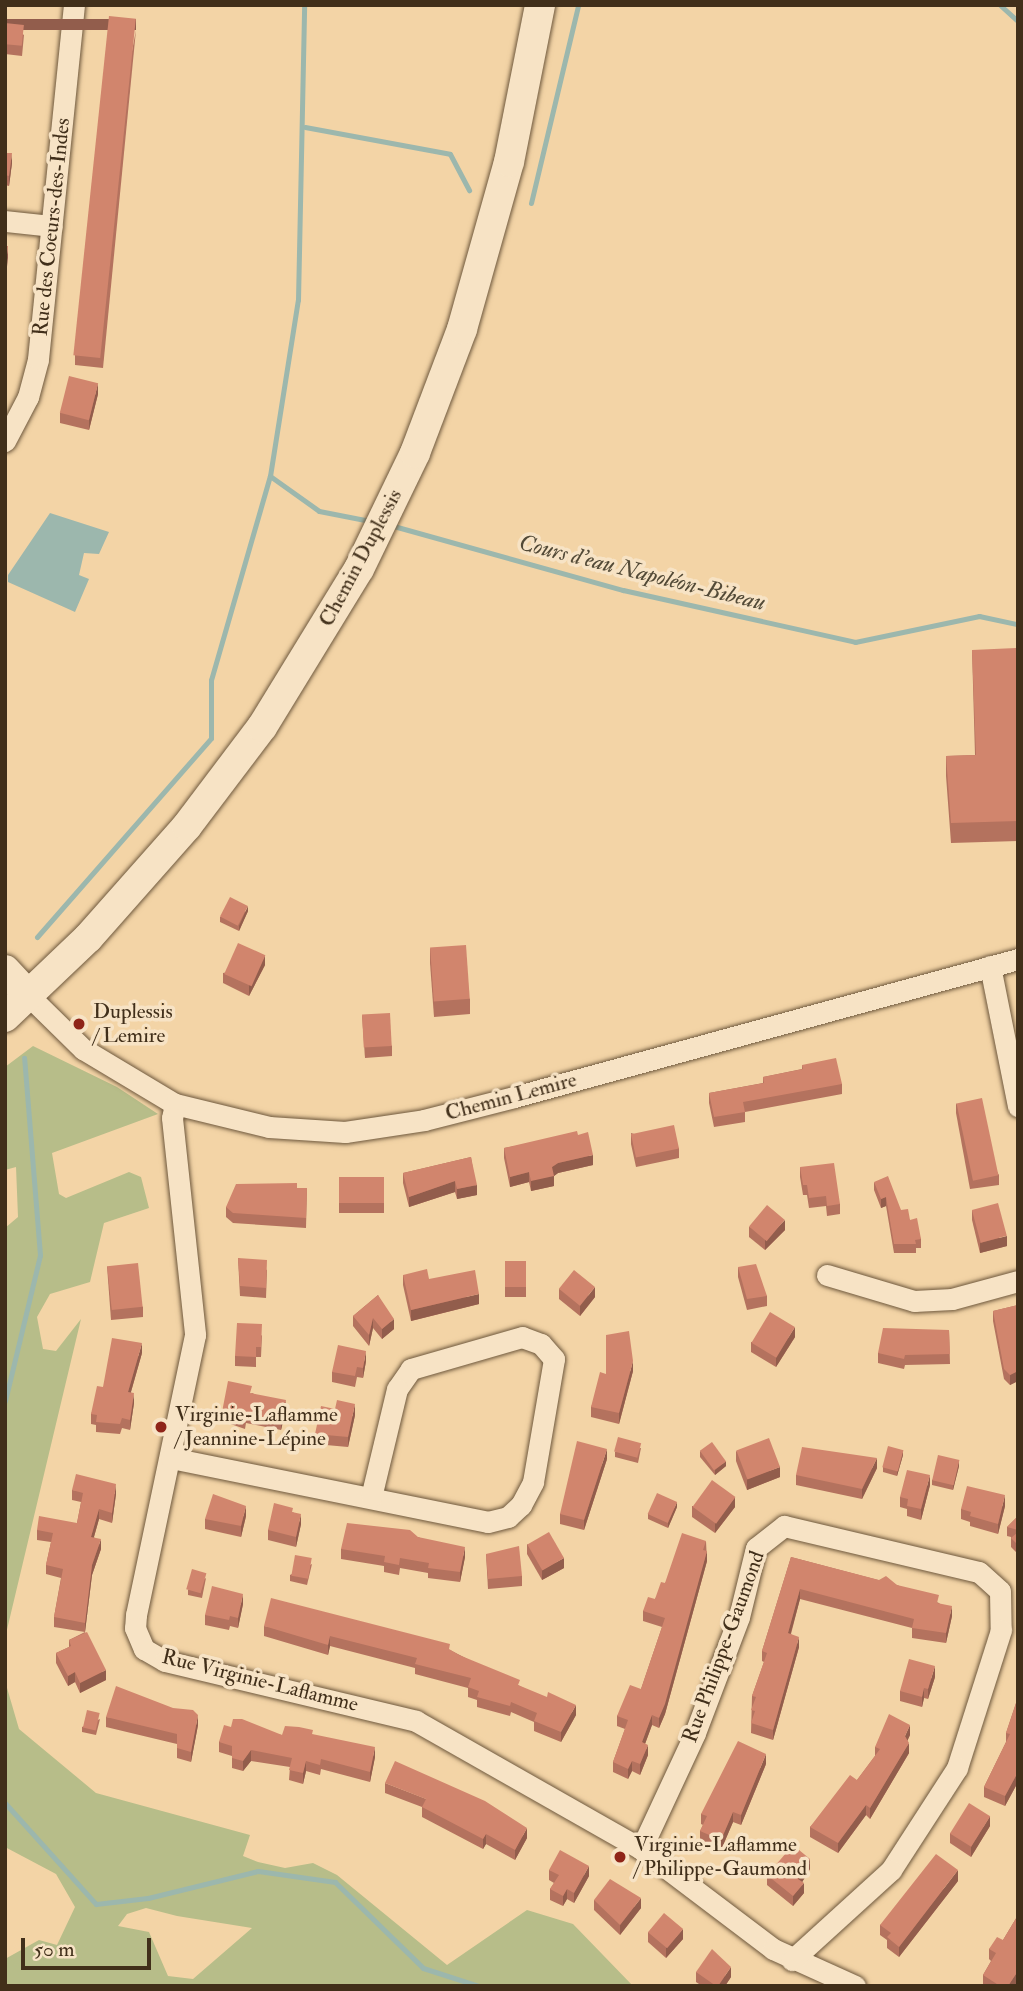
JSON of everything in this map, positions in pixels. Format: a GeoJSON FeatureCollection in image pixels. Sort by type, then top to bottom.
{"type":"FeatureCollection","features":[{"type":"Feature","properties":{"kind":"street","name":"Rue des Coeurs-des-Indes"},"geometry":{"type":"LineString","coordinates":[[5,442],[35,379],[74,5]]}},
{"type":"Feature","properties":{"kind":"street","name":"Chemin Duplessis"},"geometry":{"type":"LineString","coordinates":[[5,1017],[148,875],[220,785],[296,674],[359,569],[415,453],[462,329],[512,149],[540,5]]}},
{"type":"Feature","properties":{"kind":"street"},"geometry":{"type":"LineString","coordinates":[[5,221],[52,226]]}},
{"type":"Feature","properties":{"kind":"street","name":"Chemin Lemire"},"geometry":{"type":"LineString","coordinates":[[29,996],[83,1049],[175,1104],[269,1127],[377,1129],[514,1097],[1018,959]]}},
{"type":"Feature","properties":{"kind":"street"},"geometry":{"type":"LineString","coordinates":[[990,965],[1018,1106]]}},
{"type":"Feature","properties":{"kind":"street"},"geometry":{"type":"LineString","coordinates":[[5,970],[29,996]]}},
{"type":"Feature","properties":{"kind":"street","name":"Rue Virginie-Laflamme"},"geometry":{"type":"LineString","coordinates":[[175,1104],[173,1118],[195,1335],[136,1615],[135,1628],[144,1648],[165,1661],[416,1721],[640,1849],[792,1960],[855,1986]]}},
{"type":"Feature","properties":{"kind":"street"},"geometry":{"type":"LineString","coordinates":[[827,1275],[914,1301],[952,1299],[1018,1281]]}},
{"type":"Feature","properties":{"kind":"street"},"geometry":{"type":"LineString","coordinates":[[171,1458],[488,1522],[509,1517],[533,1482],[556,1368],[554,1359],[541,1344],[522,1337],[411,1369],[397,1389],[371,1497]]}},
{"type":"Feature","properties":{"kind":"street","name":"Rue Philippe-Gaumond"},"geometry":{"type":"LineString","coordinates":[[640,1849],[720,1669],[739,1617],[756,1548],[784,1526],[979,1572],[1000,1591],[1001,1630],[957,1768],[891,1870],[792,1960]]}},
{"type":"Feature","properties":{"kind":"green space"},"geometry":{"type":"Polygon","coordinates":[[[33,1046],[117,1087],[158,1114],[52,1153],[59,1194],[66,1198],[129,1172],[141,1177],[149,1208],[104,1223],[90,1282],[50,1294],[37,1317],[43,1349],[56,1351],[81,1319],[5,1638],[5,1228],[18,1217],[16,1167],[5,1170],[5,1067],[33,1046]]]}},
{"type":"Feature","properties":{"kind":"green space"},"geometry":{"type":"Polygon","coordinates":[[[5,1681],[19,1729],[96,1793],[250,1835],[243,1856],[258,1862],[285,1868],[313,1863],[337,1875],[447,1965],[527,1910],[573,1924],[633,1986],[5,1986],[5,1959],[39,1940],[57,1945],[75,1907],[56,1874],[5,1847],[5,1681]],[[146,1908],[127,1914],[118,1926],[149,1932],[168,1976],[193,1979],[252,1928],[177,1916],[146,1908]]]}},
{"type":"Feature","properties":{"kind":"shaded area"},"geometry":{"type":"Polygon","coordinates":[[[50,513],[109,532],[99,554],[84,553],[79,575],[89,579],[75,612],[8,582],[8,575],[50,513]]]}},
{"type":"Feature","properties":{"kind":"building"},"geometry":{"type":"Polygon","coordinates":[[[109,16],[136,19],[100,358],[73,355],[109,16]]]}},
{"type":"Feature","properties":{"kind":"building"},"geometry":{"type":"Polygon","coordinates":[[[5,23],[24,25],[22,46],[5,44],[5,23]]]}},
{"type":"Feature","properties":{"kind":"building"},"geometry":{"type":"Polygon","coordinates":[[[5,153],[12,153],[9,176],[5,175],[5,153]]]}},
{"type":"Feature","properties":{"kind":"building"},"geometry":{"type":"Polygon","coordinates":[[[5,246],[8,246],[5,272],[5,246]]]}},
{"type":"Feature","properties":{"kind":"building"},"geometry":{"type":"Polygon","coordinates":[[[69,376],[98,383],[89,420],[60,413],[69,376]]]}},
{"type":"Feature","properties":{"kind":"building"},"geometry":{"type":"Polygon","coordinates":[[[1016,648],[1018,821],[951,823],[946,756],[976,755],[972,650],[1016,648]]]}},
{"type":"Feature","properties":{"kind":"building"},"geometry":{"type":"Polygon","coordinates":[[[230,897],[248,906],[238,926],[220,917],[230,897]]]}},
{"type":"Feature","properties":{"kind":"building"},"geometry":{"type":"Polygon","coordinates":[[[238,943],[265,955],[252,986],[224,974],[238,943]]]}},
{"type":"Feature","properties":{"kind":"building"},"geometry":{"type":"Polygon","coordinates":[[[466,945],[470,999],[434,1001],[430,948],[466,945]]]}},
{"type":"Feature","properties":{"kind":"building"},"geometry":{"type":"Polygon","coordinates":[[[390,1013],[392,1046],[364,1047],[362,1014],[390,1013]]]}},
{"type":"Feature","properties":{"kind":"building"},"geometry":{"type":"Polygon","coordinates":[[[836,1058],[842,1084],[743,1102],[745,1112],[714,1117],[709,1093],[764,1083],[763,1077],[803,1069],[802,1065],[836,1058]]]}},
{"type":"Feature","properties":{"kind":"building"},"geometry":{"type":"Polygon","coordinates":[[[982,1098],[998,1175],[973,1181],[957,1103],[982,1098]]]}},
{"type":"Feature","properties":{"kind":"building"},"geometry":{"type":"Polygon","coordinates":[[[674,1125],[679,1148],[636,1158],[631,1134],[674,1125]]]}},
{"type":"Feature","properties":{"kind":"building"},"geometry":{"type":"Polygon","coordinates":[[[577,1131],[578,1135],[588,1132],[593,1155],[558,1163],[552,1167],[554,1176],[531,1181],[529,1172],[510,1177],[504,1148],[577,1131]]]}},
{"type":"Feature","properties":{"kind":"building"},"geometry":{"type":"Polygon","coordinates":[[[471,1157],[477,1185],[457,1189],[455,1181],[409,1197],[403,1173],[471,1157]]]}},
{"type":"Feature","properties":{"kind":"building"},"geometry":{"type":"Polygon","coordinates":[[[834,1163],[840,1204],[827,1206],[826,1196],[809,1198],[807,1185],[803,1185],[800,1167],[834,1163]]]}},
{"type":"Feature","properties":{"kind":"building"},"geometry":{"type":"Polygon","coordinates":[[[888,1176],[901,1210],[908,1209],[910,1220],[917,1218],[921,1239],[915,1240],[916,1244],[894,1244],[886,1197],[881,1199],[874,1182],[888,1176]]]}},
{"type":"Feature","properties":{"kind":"building"},"geometry":{"type":"Polygon","coordinates":[[[339,1177],[384,1177],[384,1203],[339,1203],[339,1177]]]}},
{"type":"Feature","properties":{"kind":"building"},"geometry":{"type":"Polygon","coordinates":[[[297,1183],[297,1188],[307,1188],[306,1218],[233,1213],[226,1207],[236,1184],[297,1183]]]}},
{"type":"Feature","properties":{"kind":"building"},"geometry":{"type":"Polygon","coordinates":[[[998,1203],[1007,1236],[981,1243],[972,1210],[998,1203]]]}},
{"type":"Feature","properties":{"kind":"building"},"geometry":{"type":"Polygon","coordinates":[[[767,1205],[785,1220],[767,1241],[749,1226],[767,1205]]]}},
{"type":"Feature","properties":{"kind":"building"},"geometry":{"type":"Polygon","coordinates":[[[238,1258],[267,1260],[266,1288],[240,1286],[238,1258]]]}},
{"type":"Feature","properties":{"kind":"building"},"geometry":{"type":"Polygon","coordinates":[[[505,1261],[526,1261],[526,1287],[505,1287],[505,1261]]]}},
{"type":"Feature","properties":{"kind":"building"},"geometry":{"type":"Polygon","coordinates":[[[138,1263],[143,1307],[112,1310],[107,1266],[138,1263]]]}},
{"type":"Feature","properties":{"kind":"building"},"geometry":{"type":"Polygon","coordinates":[[[756,1264],[767,1296],[747,1299],[738,1267],[756,1264]]]}},
{"type":"Feature","properties":{"kind":"building"},"geometry":{"type":"Polygon","coordinates":[[[427,1269],[429,1279],[475,1270],[479,1294],[411,1310],[403,1275],[427,1269]]]}},
{"type":"Feature","properties":{"kind":"building"},"geometry":{"type":"Polygon","coordinates":[[[574,1270],[595,1287],[580,1306],[559,1289],[574,1270]]]}},
{"type":"Feature","properties":{"kind":"building"},"geometry":{"type":"Polygon","coordinates":[[[378,1295],[394,1319],[382,1329],[373,1318],[369,1335],[353,1316],[378,1295]]]}},
{"type":"Feature","properties":{"kind":"building"},"geometry":{"type":"Polygon","coordinates":[[[1018,1305],[1018,1376],[1016,1372],[1010,1375],[1004,1369],[993,1311],[1018,1305]]]}},
{"type":"Feature","properties":{"kind":"building"},"geometry":{"type":"Polygon","coordinates":[[[770,1312],[795,1327],[776,1358],[751,1343],[770,1312]]]}},
{"type":"Feature","properties":{"kind":"building"},"geometry":{"type":"Polygon","coordinates":[[[237,1323],[262,1324],[261,1347],[256,1347],[256,1357],[235,1356],[237,1323]]]}},
{"type":"Feature","properties":{"kind":"building"},"geometry":{"type":"Polygon","coordinates":[[[883,1328],[949,1330],[950,1354],[905,1355],[904,1359],[878,1353],[883,1328]]]}},
{"type":"Feature","properties":{"kind":"building"},"geometry":{"type":"Polygon","coordinates":[[[629,1331],[633,1361],[619,1413],[591,1407],[600,1372],[606,1374],[606,1335],[629,1331]]]}},
{"type":"Feature","properties":{"kind":"building"},"geometry":{"type":"Polygon","coordinates":[[[112,1338],[142,1343],[128,1392],[134,1393],[130,1420],[122,1418],[120,1424],[96,1422],[97,1415],[91,1414],[97,1386],[103,1387],[112,1338]]]}},
{"type":"Feature","properties":{"kind":"building"},"geometry":{"type":"Polygon","coordinates":[[[338,1345],[366,1351],[363,1368],[357,1367],[355,1376],[332,1372],[338,1345]]]}},
{"type":"Feature","properties":{"kind":"building"},"geometry":{"type":"Polygon","coordinates":[[[228,1381],[252,1386],[250,1393],[286,1400],[281,1421],[246,1414],[245,1420],[222,1412],[228,1381]]]}},
{"type":"Feature","properties":{"kind":"building"},"geometry":{"type":"Polygon","coordinates":[[[337,1400],[355,1404],[348,1437],[315,1434],[321,1406],[335,1409],[337,1400]]]}},
{"type":"Feature","properties":{"kind":"building"},"geometry":{"type":"Polygon","coordinates":[[[618,1437],[641,1443],[637,1458],[614,1451],[618,1437]]]}},
{"type":"Feature","properties":{"kind":"building"},"geometry":{"type":"Polygon","coordinates":[[[769,1438],[780,1467],[747,1479],[736,1451],[769,1438]]]}},
{"type":"Feature","properties":{"kind":"building"},"geometry":{"type":"Polygon","coordinates":[[[577,1441],[607,1449],[584,1520],[560,1514],[577,1441]]]}},
{"type":"Feature","properties":{"kind":"building"},"geometry":{"type":"Polygon","coordinates":[[[712,1442],[726,1461],[714,1470],[700,1451],[712,1442]]]}},
{"type":"Feature","properties":{"kind":"building"},"geometry":{"type":"Polygon","coordinates":[[[888,1446],[903,1450],[898,1471],[882,1467],[888,1446]]]}},
{"type":"Feature","properties":{"kind":"building"},"geometry":{"type":"Polygon","coordinates":[[[802,1447],[877,1458],[862,1489],[796,1475],[802,1447]]]}},
{"type":"Feature","properties":{"kind":"building"},"geometry":{"type":"Polygon","coordinates":[[[938,1455],[959,1460],[954,1485],[932,1480],[938,1455]]]}},
{"type":"Feature","properties":{"kind":"building"},"geometry":{"type":"Polygon","coordinates":[[[907,1470],[930,1475],[921,1509],[907,1506],[908,1499],[900,1497],[907,1470]]]}},
{"type":"Feature","properties":{"kind":"building"},"geometry":{"type":"Polygon","coordinates":[[[76,1474],[116,1484],[112,1513],[99,1509],[91,1537],[101,1539],[92,1565],[85,1623],[54,1617],[63,1569],[46,1565],[53,1533],[37,1530],[39,1516],[77,1523],[83,1493],[72,1490],[76,1474]]]}},
{"type":"Feature","properties":{"kind":"building"},"geometry":{"type":"Polygon","coordinates":[[[712,1480],[735,1497],[716,1524],[693,1507],[712,1480]]]}},
{"type":"Feature","properties":{"kind":"building"},"geometry":{"type":"Polygon","coordinates":[[[967,1486],[1005,1495],[998,1524],[970,1516],[971,1512],[961,1509],[967,1486]]]}},
{"type":"Feature","properties":{"kind":"building"},"geometry":{"type":"Polygon","coordinates":[[[657,1493],[677,1502],[668,1523],[648,1514],[657,1493]]]}},
{"type":"Feature","properties":{"kind":"building"},"geometry":{"type":"Polygon","coordinates":[[[213,1494],[246,1506],[241,1526],[205,1519],[213,1494]]]}},
{"type":"Feature","properties":{"kind":"building"},"geometry":{"type":"Polygon","coordinates":[[[274,1503],[293,1508],[292,1512],[301,1514],[296,1537],[268,1530],[274,1503]]]}},
{"type":"Feature","properties":{"kind":"building"},"geometry":{"type":"Polygon","coordinates":[[[1018,1516],[1018,1530],[1007,1527],[1018,1516]]]}},
{"type":"Feature","properties":{"kind":"building"},"geometry":{"type":"Polygon","coordinates":[[[347,1523],[410,1530],[418,1537],[465,1547],[460,1572],[428,1568],[429,1563],[400,1558],[399,1565],[384,1562],[385,1556],[341,1549],[347,1523]]]}},
{"type":"Feature","properties":{"kind":"building"},"geometry":{"type":"Polygon","coordinates":[[[549,1532],[564,1558],[542,1570],[527,1544],[549,1532]]]}},
{"type":"Feature","properties":{"kind":"building"},"geometry":{"type":"Polygon","coordinates":[[[1018,1532],[1018,1545],[1011,1538],[1018,1532]]]}},
{"type":"Feature","properties":{"kind":"building"},"geometry":{"type":"Polygon","coordinates":[[[682,1533],[706,1541],[703,1550],[707,1551],[665,1704],[659,1718],[652,1715],[642,1742],[648,1745],[640,1764],[632,1761],[628,1769],[613,1762],[628,1720],[617,1716],[630,1685],[641,1689],[665,1618],[643,1611],[648,1597],[655,1599],[661,1582],[665,1583],[682,1533]]]}},
{"type":"Feature","properties":{"kind":"building"},"geometry":{"type":"Polygon","coordinates":[[[519,1546],[522,1576],[488,1579],[486,1554],[519,1546]]]}},
{"type":"Feature","properties":{"kind":"building"},"geometry":{"type":"Polygon","coordinates":[[[295,1555],[312,1558],[308,1579],[291,1576],[295,1555]]]}},
{"type":"Feature","properties":{"kind":"building"},"geometry":{"type":"Polygon","coordinates":[[[791,1557],[879,1580],[886,1576],[897,1585],[939,1595],[937,1603],[952,1606],[946,1633],[912,1628],[914,1619],[800,1589],[788,1633],[799,1637],[773,1730],[751,1723],[755,1711],[751,1710],[756,1697],[752,1696],[767,1653],[762,1651],[791,1557]]]}},
{"type":"Feature","properties":{"kind":"building"},"geometry":{"type":"Polygon","coordinates":[[[192,1569],[206,1573],[201,1593],[186,1589],[192,1569]]]}},
{"type":"Feature","properties":{"kind":"building"},"geometry":{"type":"Polygon","coordinates":[[[212,1586],[243,1594],[238,1618],[230,1616],[229,1620],[205,1615],[212,1586]]]}},
{"type":"Feature","properties":{"kind":"building"},"geometry":{"type":"Polygon","coordinates":[[[271,1598],[450,1644],[449,1649],[459,1655],[520,1680],[518,1685],[547,1697],[548,1692],[576,1705],[561,1732],[534,1721],[537,1713],[511,1702],[510,1706],[477,1697],[479,1691],[468,1687],[471,1678],[415,1664],[417,1658],[330,1636],[328,1645],[264,1626],[271,1598]]]}},
{"type":"Feature","properties":{"kind":"building"},"geometry":{"type":"Polygon","coordinates":[[[87,1632],[106,1670],[80,1683],[75,1672],[68,1676],[56,1653],[71,1646],[69,1640],[87,1632]]]}},
{"type":"Feature","properties":{"kind":"building"},"geometry":{"type":"Polygon","coordinates":[[[909,1659],[935,1666],[928,1689],[924,1688],[922,1697],[900,1691],[909,1659]]]}},
{"type":"Feature","properties":{"kind":"building"},"geometry":{"type":"Polygon","coordinates":[[[116,1686],[173,1708],[193,1710],[198,1715],[191,1752],[177,1748],[177,1734],[106,1717],[116,1686]]]}},
{"type":"Feature","properties":{"kind":"building"},"geometry":{"type":"Polygon","coordinates":[[[1018,1697],[1018,1772],[1005,1796],[984,1787],[1010,1734],[1006,1733],[1018,1697]]]}},
{"type":"Feature","properties":{"kind":"building"},"geometry":{"type":"Polygon","coordinates":[[[87,1710],[100,1713],[96,1730],[83,1728],[87,1710]]]}},
{"type":"Feature","properties":{"kind":"building"},"geometry":{"type":"Polygon","coordinates":[[[889,1714],[910,1725],[905,1736],[909,1743],[870,1808],[866,1805],[838,1843],[810,1827],[850,1775],[857,1780],[880,1749],[875,1747],[889,1714]]]}},
{"type":"Feature","properties":{"kind":"building"},"geometry":{"type":"Polygon","coordinates":[[[233,1719],[242,1719],[282,1735],[285,1726],[299,1727],[313,1730],[312,1734],[375,1747],[370,1772],[321,1759],[320,1765],[306,1761],[303,1773],[289,1770],[292,1758],[251,1750],[243,1761],[232,1758],[232,1746],[219,1742],[224,1725],[231,1727],[233,1719]]]}},
{"type":"Feature","properties":{"kind":"building"},"geometry":{"type":"Polygon","coordinates":[[[738,1741],[766,1754],[741,1815],[733,1812],[721,1840],[700,1831],[707,1816],[701,1814],[738,1741]]]}},
{"type":"Feature","properties":{"kind":"building"},"geometry":{"type":"Polygon","coordinates":[[[395,1761],[485,1801],[527,1828],[515,1850],[486,1834],[483,1839],[422,1807],[426,1799],[385,1783],[395,1761]]]}},
{"type":"Feature","properties":{"kind":"building"},"geometry":{"type":"Polygon","coordinates":[[[969,1803],[990,1816],[971,1847],[950,1834],[969,1803]]]}},
{"type":"Feature","properties":{"kind":"building"},"geometry":{"type":"Polygon","coordinates":[[[793,1845],[810,1859],[798,1879],[804,1883],[793,1896],[767,1875],[793,1845]]]}},
{"type":"Feature","properties":{"kind":"building"},"geometry":{"type":"Polygon","coordinates":[[[560,1850],[589,1866],[574,1893],[567,1889],[563,1896],[550,1889],[559,1875],[549,1870],[560,1850]]]}},
{"type":"Feature","properties":{"kind":"building"},"geometry":{"type":"Polygon","coordinates":[[[936,1854],[958,1870],[899,1947],[887,1937],[891,1933],[880,1925],[936,1854]]]}},
{"type":"Feature","properties":{"kind":"building"},"geometry":{"type":"Polygon","coordinates":[[[610,1879],[641,1898],[620,1925],[594,1900],[610,1879]]]}},
{"type":"Feature","properties":{"kind":"building"},"geometry":{"type":"Polygon","coordinates":[[[664,1913],[683,1929],[667,1948],[648,1932],[664,1913]]]}},
{"type":"Feature","properties":{"kind":"building"},"geometry":{"type":"Polygon","coordinates":[[[1018,1915],[1018,1971],[1008,1986],[1000,1986],[983,1975],[996,1953],[989,1949],[997,1937],[1003,1940],[1018,1915]]]}},
{"type":"Feature","properties":{"kind":"building"},"geometry":{"type":"Polygon","coordinates":[[[712,1949],[731,1967],[718,1986],[696,1972],[712,1949]]]}},
{"type":"Feature","properties":{"kind":"waterway"},"geometry":{"type":"LineString","coordinates":[[37,937],[211,738],[211,680],[270,476],[298,300],[304,5]]}},
{"type":"Feature","properties":{"kind":"waterway"},"geometry":{"type":"LineString","coordinates":[[531,203],[578,5]]}},
{"type":"Feature","properties":{"kind":"waterway"},"geometry":{"type":"LineString","coordinates":[[1000,5],[1018,21]]}},
{"type":"Feature","properties":{"kind":"waterway"},"geometry":{"type":"LineString","coordinates":[[305,127],[450,154],[469,190]]}},
{"type":"Feature","properties":{"kind":"waterway","name":"Cours d'eau Napoléon-Bibeau"},"geometry":{"type":"LineString","coordinates":[[270,476],[319,511],[370,521]]}},
{"type":"Feature","properties":{"kind":"waterway","name":"Cours d'eau Napoléon-Bibeau"},"geometry":{"type":"LineString","coordinates":[[390,525],[623,590],[855,642],[979,616],[1018,624]]}},
{"type":"Feature","properties":{"kind":"waterway"},"geometry":{"type":"LineString","coordinates":[[5,1401],[40,1255],[24,1058]]}},
{"type":"Feature","properties":{"kind":"waterway"},"geometry":{"type":"LineString","coordinates":[[5,1803],[96,1904],[148,1898],[258,1871],[335,1882],[423,1968],[479,1986]]}},
{"type":"Feature","properties":{"kind":"place","name":"Duplessis / Lemire"},"geometry":{"type":"Point","coordinates":[79,1024]}},
{"type":"Feature","properties":{"kind":"place","name":"Virginie-Laflamme / Jeannine-Lépine"},"geometry":{"type":"Point","coordinates":[161,1427]}},
{"type":"Feature","properties":{"kind":"place","name":"Virginie-Laflamme / Philippe-Gaumond"},"geometry":{"type":"Point","coordinates":[620,1857]}}]}
